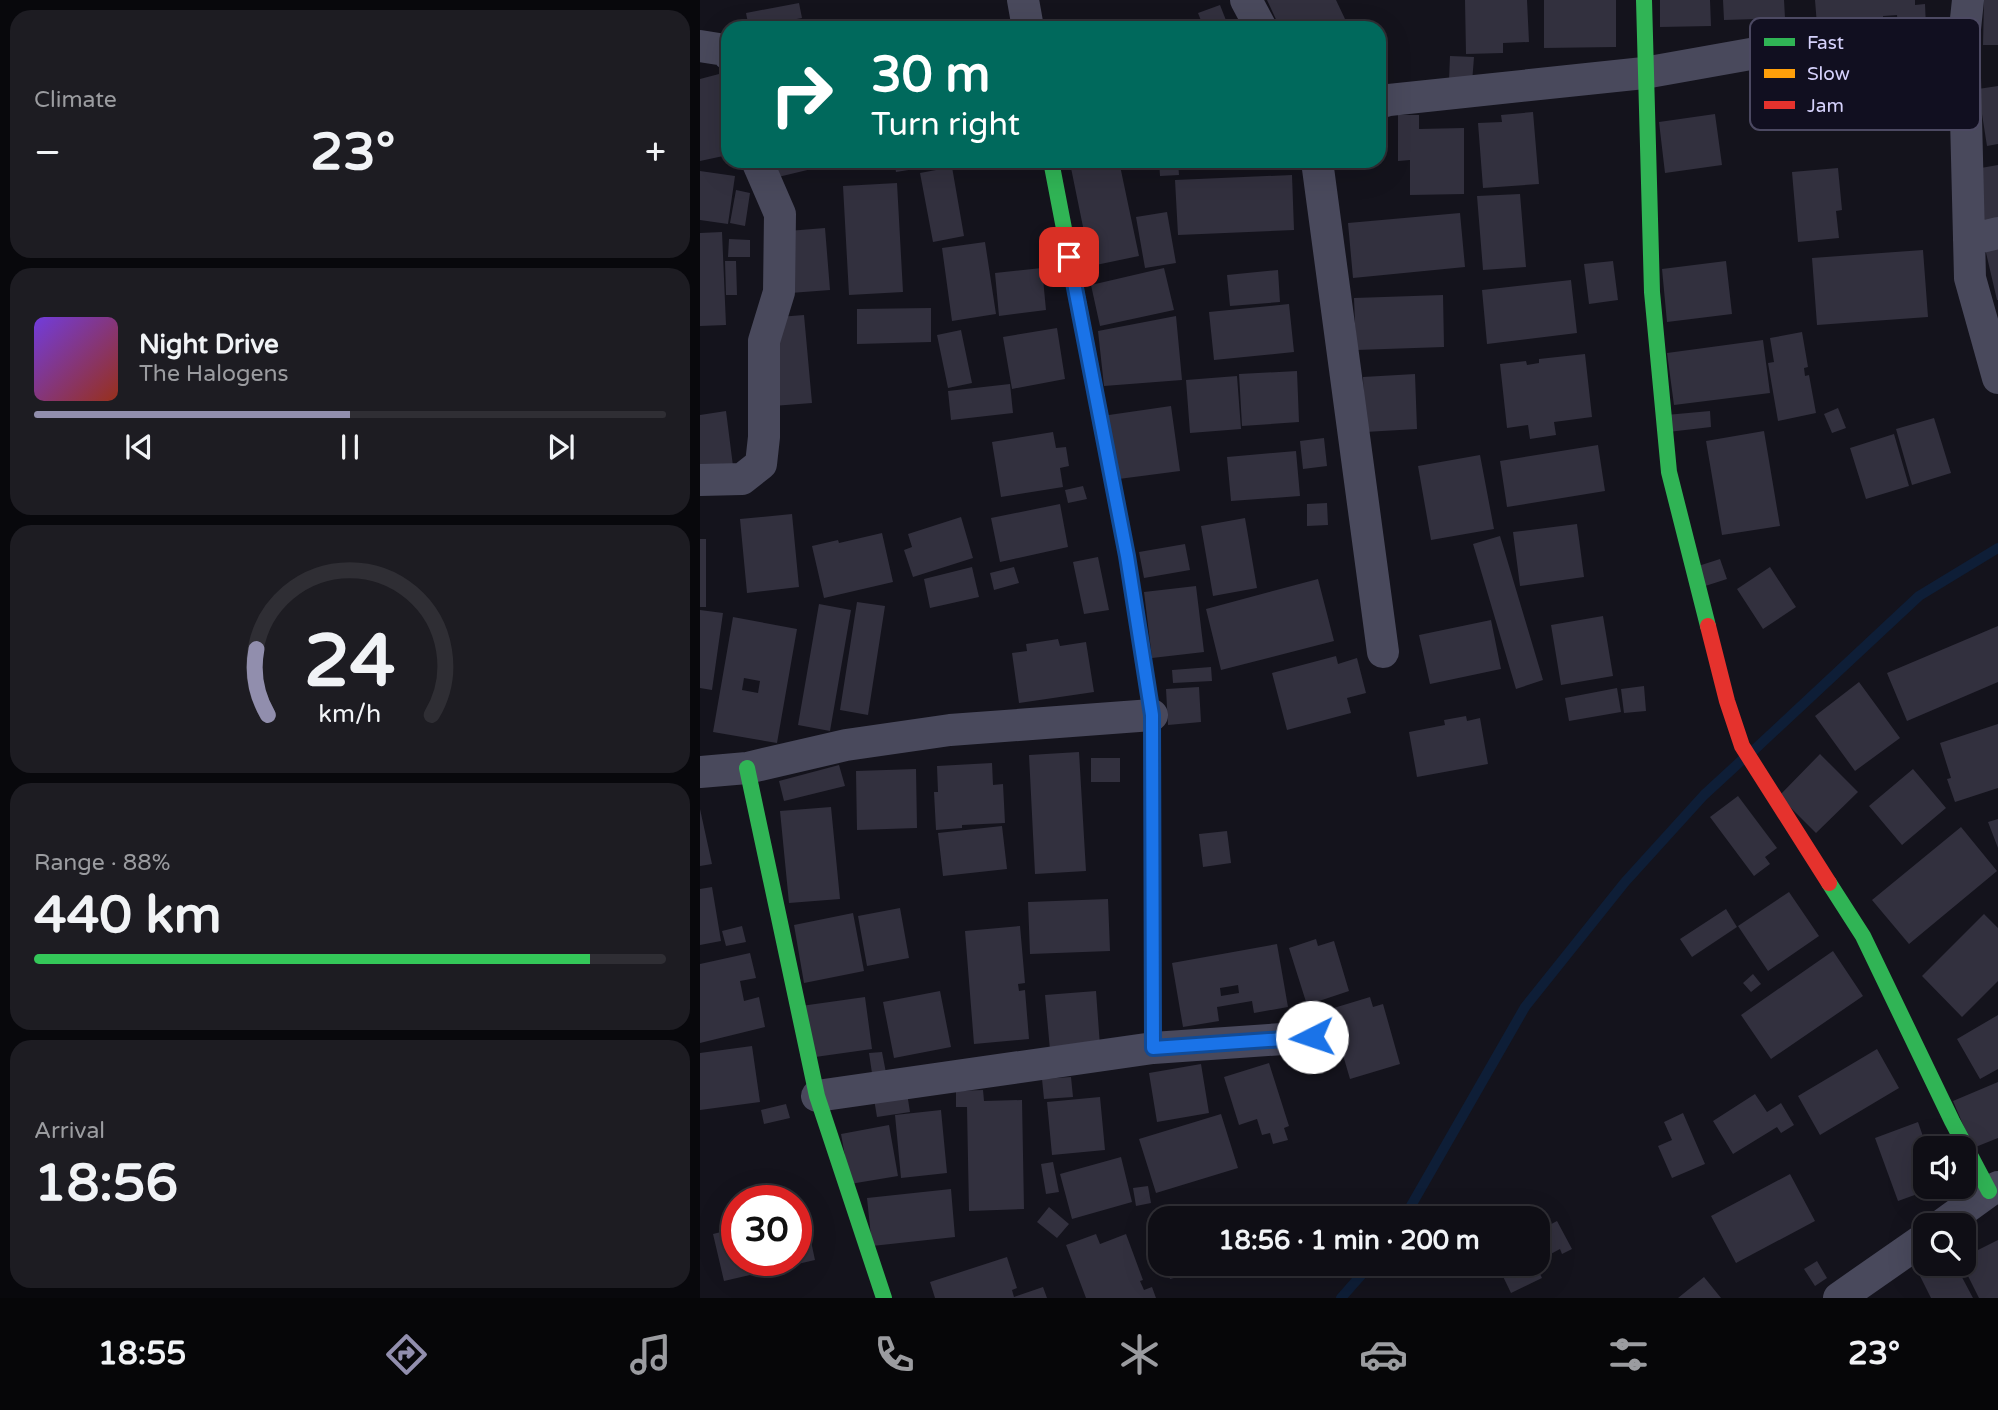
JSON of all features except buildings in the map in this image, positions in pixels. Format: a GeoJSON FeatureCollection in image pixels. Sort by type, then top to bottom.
{"type":"FeatureCollection","features":[{"type":"Feature","properties":{"kind":"street"},"geometry":{"type":"LineString","coordinates":[[1023,0],[1027,21]]}},
{"type":"Feature","properties":{"kind":"street"},"geometry":{"type":"LineString","coordinates":[[1246,0],[1257,21]]}},
{"type":"Feature","properties":{"kind":"street"},"geometry":{"type":"LineString","coordinates":[[1644,0],[1652,292],[1669,472],[1727,701],[1742,746],[1863,936],[1952,1121],[1993,1189],[1959,1213]]}},
{"type":"Feature","properties":{"kind":"street"},"geometry":{"type":"LineString","coordinates":[[1966,18],[1968,0]]}},
{"type":"Feature","properties":{"kind":"street"},"geometry":{"type":"LineString","coordinates":[[700,46],[721,49]]}},
{"type":"Feature","properties":{"kind":"street"},"geometry":{"type":"LineString","coordinates":[[1386,101],[1644,73],[1750,54]]}},
{"type":"Feature","properties":{"kind":"street"},"geometry":{"type":"LineString","coordinates":[[1973,130],[1983,236],[1970,278],[1998,378]]}},
{"type":"Feature","properties":{"kind":"street"},"geometry":{"type":"LineString","coordinates":[[700,480],[742,479],[761,464],[764,437],[764,341],[779,292],[780,214],[760,168]]}},
{"type":"Feature","properties":{"kind":"street"},"geometry":{"type":"LineString","coordinates":[[1052,168],[1125,543],[1152,715],[1153,1048]]}},
{"type":"Feature","properties":{"kind":"street"},"geometry":{"type":"LineString","coordinates":[[1318,168],[1383,652]]}},
{"type":"Feature","properties":{"kind":"street"},"geometry":{"type":"LineString","coordinates":[[700,772],[747,768],[846,745],[950,730],[1152,715]]}},
{"type":"Feature","properties":{"kind":"street"},"geometry":{"type":"LineString","coordinates":[[747,768],[817,1096],[884,1298]]}},
{"type":"Feature","properties":{"kind":"street"},"geometry":{"type":"LineString","coordinates":[[817,1096],[1153,1048],[1312,1037]]}},
{"type":"Feature","properties":{"kind":"street"},"geometry":{"type":"LineString","coordinates":[[1839,1298],[1913,1246]]}},
{"type":"Feature","properties":{"kind":"waterway"},"geometry":{"type":"LineString","coordinates":[[1754,750],[1919,596],[1998,548]]}},
{"type":"Feature","properties":{"kind":"waterway"},"geometry":{"type":"LineString","coordinates":[[1411,1206],[1525,1007],[1625,882],[1704,795],[1742,760]]}},
{"type":"Feature","properties":{"kind":"waterway"},"geometry":{"type":"LineString","coordinates":[[1341,1298],[1360,1276]]}},
{"type":"Feature","properties":{"kind":"traffic: fast"},"geometry":{"type":"LineString","coordinates":[[1644,0],[1652,292],[1669,472],[1708,626]]}},
{"type":"Feature","properties":{"kind":"traffic: fast"},"geometry":{"type":"LineString","coordinates":[[1052,168],[1127,556],[1152,715],[1152,857]]}},
{"type":"Feature","properties":{"kind":"traffic: fast"},"geometry":{"type":"LineString","coordinates":[[747,768],[817,1096],[884,1298]]}},
{"type":"Feature","properties":{"kind":"traffic: fast"},"geometry":{"type":"LineString","coordinates":[[1829,883],[1863,936],[1952,1121],[1989,1191]]}},
{"type":"Feature","properties":{"kind":"traffic: slow"},"geometry":{"type":"LineString","coordinates":[[1152,857],[1153,1048]]}},
{"type":"Feature","properties":{"kind":"traffic: jam"},"geometry":{"type":"LineString","coordinates":[[1708,626],[1727,701],[1742,746],[1829,883]]}},
{"type":"Feature","properties":{"kind":"route"},"geometry":{"type":"LineString","coordinates":[[1069,257],[1127,556],[1152,715],[1153,1048],[1312,1037]]}}]}
